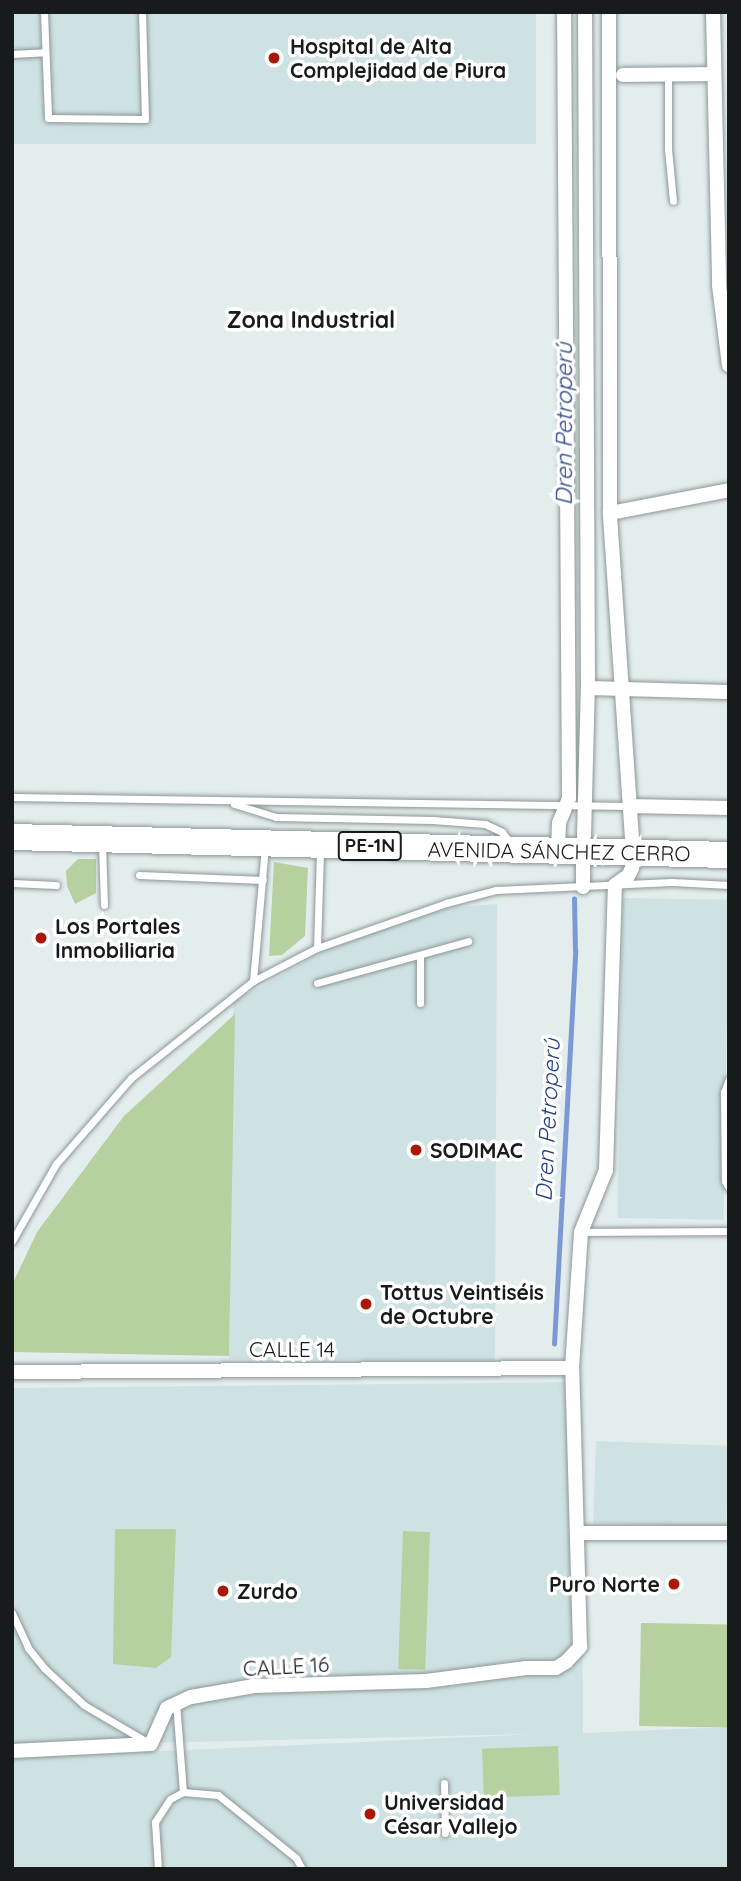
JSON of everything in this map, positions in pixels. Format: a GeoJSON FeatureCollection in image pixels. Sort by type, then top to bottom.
{"type":"FeatureCollection","features":[{"type":"Feature","properties":{"kind":"highway","name":"AVENIDA SÁNCHEZ CERRO"},"geometry":{"type":"LineString","coordinates":[[27,835],[729,855]]}},
{"type":"Feature","properties":{"kind":"highway"},"geometry":{"type":"LineString","coordinates":[[12,852],[27,835]]}},
{"type":"Feature","properties":{"kind":"street"},"geometry":{"type":"LineString","coordinates":[[558,851],[559,823],[569,798],[564,12]]}},
{"type":"Feature","properties":{"kind":"street"},"geometry":{"type":"LineString","coordinates":[[584,836],[588,688],[585,12]]}},
{"type":"Feature","properties":{"kind":"street"},"geometry":{"type":"LineString","coordinates":[[609,12],[610,513],[633,853],[632,868],[628,876],[615,885],[606,1170],[581,1232],[572,1368],[578,1533],[729,1533]]}},
{"type":"Feature","properties":{"kind":"street"},"geometry":{"type":"LineString","coordinates":[[713,12],[728,359]]}},
{"type":"Feature","properties":{"kind":"street"},"geometry":{"type":"LineString","coordinates":[[623,75],[714,74]]}},
{"type":"Feature","properties":{"kind":"street"},"geometry":{"type":"LineString","coordinates":[[610,513],[729,490]]}},
{"type":"Feature","properties":{"kind":"street"},"geometry":{"type":"LineString","coordinates":[[588,688],[729,692]]}},
{"type":"Feature","properties":{"kind":"street"},"geometry":{"type":"LineString","coordinates":[[629,806],[729,808]]}},
{"type":"Feature","properties":{"kind":"street"},"geometry":{"type":"LineString","coordinates":[[583,865],[583,887]]}},
{"type":"Feature","properties":{"kind":"street","name":"CALLE 14"},"geometry":{"type":"LineString","coordinates":[[12,1372],[572,1368]]}},
{"type":"Feature","properties":{"kind":"street","name":"CALLE 16"},"geometry":{"type":"LineString","coordinates":[[176,1703],[191,1697],[254,1686],[426,1681],[526,1668],[556,1668],[580,1647],[578,1533]]}},
{"type":"Feature","properties":{"kind":"street"},"geometry":{"type":"LineString","coordinates":[[12,1751],[151,1744],[167,1708],[176,1703]]}},
{"type":"Feature","properties":{"kind":"lane"},"geometry":{"type":"LineString","coordinates":[[44,12],[48,118],[145,119],[142,12]]}},
{"type":"Feature","properties":{"kind":"lane"},"geometry":{"type":"LineString","coordinates":[[12,54],[45,52]]}},
{"type":"Feature","properties":{"kind":"lane"},"geometry":{"type":"LineString","coordinates":[[668,75],[668,149],[673,201]]}},
{"type":"Feature","properties":{"kind":"lane"},"geometry":{"type":"LineString","coordinates":[[12,797],[629,806]]}},
{"type":"Feature","properties":{"kind":"lane"},"geometry":{"type":"LineString","coordinates":[[225,801],[276,817],[433,820],[485,824],[502,832],[513,850]]}},
{"type":"Feature","properties":{"kind":"lane"},"geometry":{"type":"LineString","coordinates":[[102,839],[104,905]]}},
{"type":"Feature","properties":{"kind":"lane"},"geometry":{"type":"LineString","coordinates":[[253,981],[266,843]]}},
{"type":"Feature","properties":{"kind":"lane"},"geometry":{"type":"LineString","coordinates":[[317,948],[320,845]]}},
{"type":"Feature","properties":{"kind":"lane"},"geometry":{"type":"LineString","coordinates":[[139,875],[262,880]]}},
{"type":"Feature","properties":{"kind":"lane"},"geometry":{"type":"LineString","coordinates":[[12,1241],[56,1164],[131,1079],[253,981],[317,948],[484,892],[672,882],[729,885]]}},
{"type":"Feature","properties":{"kind":"lane"},"geometry":{"type":"LineString","coordinates":[[12,883],[56,884]]}},
{"type":"Feature","properties":{"kind":"lane"},"geometry":{"type":"LineString","coordinates":[[317,983],[468,942]]}},
{"type":"Feature","properties":{"kind":"lane"},"geometry":{"type":"LineString","coordinates":[[420,955],[420,1003]]}},
{"type":"Feature","properties":{"kind":"lane"},"geometry":{"type":"LineString","coordinates":[[729,1079],[723,1092],[725,1181],[729,1188]]}},
{"type":"Feature","properties":{"kind":"lane"},"geometry":{"type":"LineString","coordinates":[[581,1232],[729,1231]]}},
{"type":"Feature","properties":{"kind":"lane"},"geometry":{"type":"LineString","coordinates":[[12,1613],[14,1623],[28,1648],[62,1685],[93,1711],[151,1744]]}},
{"type":"Feature","properties":{"kind":"lane"},"geometry":{"type":"LineString","coordinates":[[176,1703],[183,1792]]}},
{"type":"Feature","properties":{"kind":"lane"},"geometry":{"type":"LineString","coordinates":[[444,1783],[445,1833]]}},
{"type":"Feature","properties":{"kind":"lane"},"geometry":{"type":"LineString","coordinates":[[158,1869],[155,1822],[170,1799],[183,1792],[218,1795],[296,1858],[302,1869]]}},
{"type":"Feature","properties":{"kind":"shaded area","name":"Hospital de Alta Complejidad de Piura"},"geometry":{"type":"Polygon","coordinates":[[[12,12],[536,12],[536,144],[12,144],[12,12]]]}},
{"type":"Feature","properties":{"kind":"shaded area"},"geometry":{"type":"Polygon","coordinates":[[[623,898],[729,900],[723,1220],[617,1218],[623,898]]]}},
{"type":"Feature","properties":{"kind":"shaded area"},"geometry":{"type":"Polygon","coordinates":[[[497,904],[495,1360],[229,1359],[233,1002],[331,947],[445,908],[497,904]]]}},
{"type":"Feature","properties":{"kind":"shaded area"},"geometry":{"type":"Polygon","coordinates":[[[581,1382],[583,1733],[729,1727],[729,1869],[12,1869],[12,1758],[535,1734],[12,1746],[12,1388],[581,1382]]]}},
{"type":"Feature","properties":{"kind":"shaded area"},"geometry":{"type":"Polygon","coordinates":[[[596,1441],[729,1446],[726,1528],[593,1523],[596,1441]]]}},
{"type":"Feature","properties":{"kind":"green space"},"geometry":{"type":"Polygon","coordinates":[[[78,859],[96,859],[96,893],[75,904],[67,886],[66,871],[78,859]]]}},
{"type":"Feature","properties":{"kind":"green space"},"geometry":{"type":"Polygon","coordinates":[[[274,862],[308,868],[305,936],[282,955],[269,956],[274,862]]]}},
{"type":"Feature","properties":{"kind":"green space"},"geometry":{"type":"Polygon","coordinates":[[[235,1014],[229,1356],[12,1352],[12,1285],[37,1232],[124,1116],[235,1014]]]}},
{"type":"Feature","properties":{"kind":"green space"},"geometry":{"type":"Polygon","coordinates":[[[115,1529],[176,1529],[171,1657],[156,1668],[113,1664],[115,1529]]]}},
{"type":"Feature","properties":{"kind":"green space"},"geometry":{"type":"Polygon","coordinates":[[[403,1531],[430,1532],[425,1670],[398,1669],[403,1531]]]}},
{"type":"Feature","properties":{"kind":"green space"},"geometry":{"type":"Polygon","coordinates":[[[641,1623],[729,1625],[727,1728],[639,1726],[641,1623]]]}},
{"type":"Feature","properties":{"kind":"green space"},"geometry":{"type":"Polygon","coordinates":[[[558,1746],[560,1795],[484,1798],[482,1749],[558,1746]]]}},
{"type":"Feature","properties":{"kind":"waterway","name":"Dren Petroperú"},"geometry":{"type":"LineString","coordinates":[[554,1344],[575,951],[574,899]]}},
{"type":"Feature","properties":{"kind":"place","name":"Hospital de Alta Complejidad de Piura"},"geometry":{"type":"Point","coordinates":[274,58]}},
{"type":"Feature","properties":{"kind":"place","name":"Los Portales Inmobiliaria"},"geometry":{"type":"Point","coordinates":[41,938]}},
{"type":"Feature","properties":{"kind":"place","name":"SODIMAC"},"geometry":{"type":"Point","coordinates":[416,1150]}},
{"type":"Feature","properties":{"kind":"place","name":"Tottus Veintiséis de Octubre"},"geometry":{"type":"Point","coordinates":[366,1304]}},
{"type":"Feature","properties":{"kind":"place","name":"Puro Norte"},"geometry":{"type":"Point","coordinates":[674,1584]}},
{"type":"Feature","properties":{"kind":"place","name":"Zurdo"},"geometry":{"type":"Point","coordinates":[223,1591]}},
{"type":"Feature","properties":{"kind":"place","name":"Universidad César Vallejo"},"geometry":{"type":"Point","coordinates":[370,1814]}},
{"type":"Feature","properties":{"kind":"district","name":"Zona Industrial"},"geometry":{"type":"Point","coordinates":[311,320]}}]}
